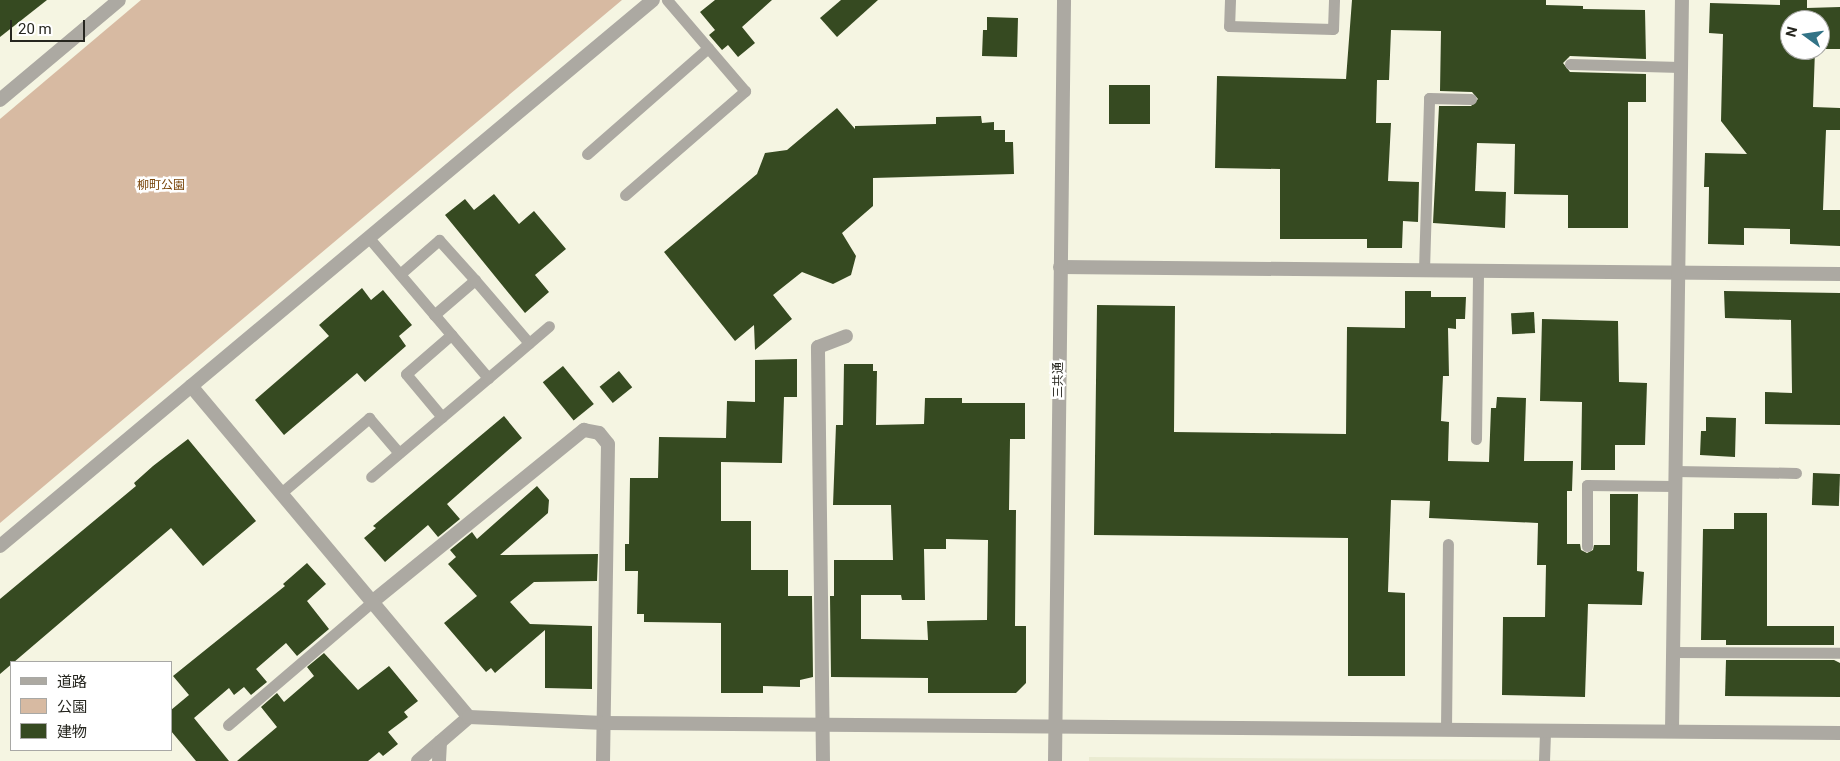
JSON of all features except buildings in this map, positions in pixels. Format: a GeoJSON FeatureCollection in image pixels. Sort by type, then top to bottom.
{"type":"FeatureCollection","features":[{"type":"Feature","properties":{"kind":"street"},"geometry":{"type":"LineString","coordinates":[[0,100],[118,0]]}},
{"type":"Feature","properties":{"kind":"street"},"geometry":{"type":"LineString","coordinates":[[0,546],[653,0]]}},
{"type":"Feature","properties":{"kind":"street","name":"三共通"},"geometry":{"type":"LineString","coordinates":[[1055,761],[1064,0]]}},
{"type":"Feature","properties":{"kind":"street"},"geometry":{"type":"LineString","coordinates":[[1672,731],[1676,273],[1682,0]]}},
{"type":"Feature","properties":{"kind":"street"},"geometry":{"type":"LineString","coordinates":[[1060,267],[1840,274]]}},
{"type":"Feature","properties":{"kind":"street"},"geometry":{"type":"LineString","coordinates":[[823,761],[818,347],[846,336]]}},
{"type":"Feature","properties":{"kind":"street"},"geometry":{"type":"LineString","coordinates":[[191,386],[469,718]]}},
{"type":"Feature","properties":{"kind":"street"},"geometry":{"type":"LineString","coordinates":[[372,602],[584,430],[599,433],[608,444],[603,761]]}},
{"type":"Feature","properties":{"kind":"street"},"geometry":{"type":"LineString","coordinates":[[418,761],[469,718],[604,723],[1056,725],[1840,733]]}},
{"type":"Feature","properties":{"kind":"street"},"geometry":{"type":"LineString","coordinates":[[439,761],[440,742]]}},
{"type":"Feature","properties":{"kind":"lane"},"geometry":{"type":"LineString","coordinates":[[625,195],[746,91],[667,0]]}},
{"type":"Feature","properties":{"kind":"lane"},"geometry":{"type":"LineString","coordinates":[[1230,0],[1229,26],[1333,29],[1334,0]]}},
{"type":"Feature","properties":{"kind":"lane"},"geometry":{"type":"LineString","coordinates":[[587,154],[708,48]]}},
{"type":"Feature","properties":{"kind":"lane"},"geometry":{"type":"LineString","coordinates":[[1570,64],[1680,67]]}},
{"type":"Feature","properties":{"kind":"lane"},"geometry":{"type":"LineString","coordinates":[[1424,270],[1429,98],[1471,99]]}},
{"type":"Feature","properties":{"kind":"lane"},"geometry":{"type":"LineString","coordinates":[[368,238],[488,378]]}},
{"type":"Feature","properties":{"kind":"lane"},"geometry":{"type":"LineString","coordinates":[[400,274],[439,240],[529,343]]}},
{"type":"Feature","properties":{"kind":"lane"},"geometry":{"type":"LineString","coordinates":[[1476,439],[1478,271]]}},
{"type":"Feature","properties":{"kind":"lane"},"geometry":{"type":"LineString","coordinates":[[434,315],[474,280]]}},
{"type":"Feature","properties":{"kind":"lane"},"geometry":{"type":"LineString","coordinates":[[371,478],[549,326]]}},
{"type":"Feature","properties":{"kind":"lane"},"geometry":{"type":"LineString","coordinates":[[442,417],[406,374],[451,335]]}},
{"type":"Feature","properties":{"kind":"lane"},"geometry":{"type":"LineString","coordinates":[[280,494],[369,418],[399,453]]}},
{"type":"Feature","properties":{"kind":"lane"},"geometry":{"type":"LineString","coordinates":[[1675,471],[1796,473]]}},
{"type":"Feature","properties":{"kind":"lane"},"geometry":{"type":"LineString","coordinates":[[1587,546],[1587,485],[1674,486]]}},
{"type":"Feature","properties":{"kind":"lane"},"geometry":{"type":"LineString","coordinates":[[1446,729],[1448,544]]}},
{"type":"Feature","properties":{"kind":"lane"},"geometry":{"type":"LineString","coordinates":[[228,725],[372,602]]}},
{"type":"Feature","properties":{"kind":"lane"},"geometry":{"type":"LineString","coordinates":[[1673,652],[1840,653]]}},
{"type":"Feature","properties":{"kind":"lane"},"geometry":{"type":"LineString","coordinates":[[1544,761],[1545,730]]}},
{"type":"Feature","properties":{"kind":"shaded area"},"geometry":{"type":"Polygon","coordinates":[[[1089,757],[1701,761],[1089,761],[1089,757]]]}},
{"type":"Feature","properties":{"kind":"green space","name":"柳町公園"},"geometry":{"type":"Polygon","coordinates":[[[141,0],[622,0],[0,523],[0,119],[141,0]]]}}]}
